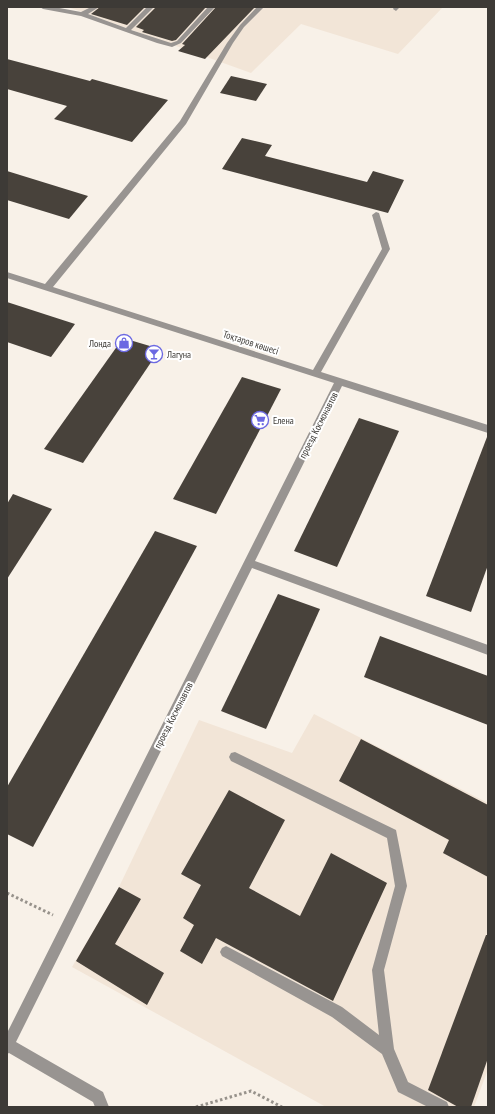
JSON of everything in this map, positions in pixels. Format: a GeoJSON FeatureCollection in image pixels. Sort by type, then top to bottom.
{"type":"FeatureCollection","features":[{"type":"Feature","properties":{"kind":"street"},"geometry":{"type":"LineString","coordinates":[[43,7],[82,14],[159,42],[172,45],[179,42],[212,7]]}},
{"type":"Feature","properties":{"kind":"street"},"geometry":{"type":"LineString","coordinates":[[82,14],[96,7]]}},
{"type":"Feature","properties":{"kind":"street"},"geometry":{"type":"LineString","coordinates":[[127,30],[151,7]]}},
{"type":"Feature","properties":{"kind":"street"},"geometry":{"type":"LineString","coordinates":[[47,288],[182,122],[230,43],[242,26],[260,7]]}},
{"type":"Feature","properties":{"kind":"street"},"geometry":{"type":"LineString","coordinates":[[315,374],[386,249],[376,215]]}},
{"type":"Feature","properties":{"kind":"street","name":"Тоқтаров көшесі"},"geometry":{"type":"LineString","coordinates":[[7,275],[488,429]]}},
{"type":"Feature","properties":{"kind":"street","name":"проезд Космонавтов"},"geometry":{"type":"LineString","coordinates":[[7,1046],[339,382]]}},
{"type":"Feature","properties":{"kind":"street"},"geometry":{"type":"LineString","coordinates":[[249,563],[488,650]]}},
{"type":"Feature","properties":{"kind":"street"},"geometry":{"type":"LineString","coordinates":[[234,757],[392,834],[401,886],[378,970],[387,1049],[404,1087],[442,1107]]}},
{"type":"Feature","properties":{"kind":"street"},"geometry":{"type":"LineString","coordinates":[[226,952],[337,1012],[387,1049]]}},
{"type":"Feature","properties":{"kind":"street"},"geometry":{"type":"LineString","coordinates":[[7,1046],[98,1097],[102,1107]]}},
{"type":"Feature","properties":{"kind":"path"},"geometry":{"type":"LineString","coordinates":[[7,893],[68,923]]}},
{"type":"Feature","properties":{"kind":"path"},"geometry":{"type":"LineString","coordinates":[[196,1107],[251,1091],[282,1107]]}},
{"type":"Feature","properties":{"kind":"shaded area"},"geometry":{"type":"Polygon","coordinates":[[[68,7],[443,7],[398,54],[301,24],[251,73],[68,7]]]}},
{"type":"Feature","properties":{"kind":"shaded area"},"geometry":{"type":"Polygon","coordinates":[[[314,714],[488,803],[488,1069],[474,1107],[326,1107],[72,967],[119,887],[199,720],[292,753],[314,714]]]}},
{"type":"Feature","properties":{"kind":"building"},"geometry":{"type":"Polygon","coordinates":[[[100,7],[145,7],[127,25],[91,14],[100,7]]]}},
{"type":"Feature","properties":{"kind":"building"},"geometry":{"type":"Polygon","coordinates":[[[156,7],[206,7],[176,40],[172,41],[142,32],[144,30],[136,27],[156,7]]]}},
{"type":"Feature","properties":{"kind":"building"},"geometry":{"type":"Polygon","coordinates":[[[216,7],[255,7],[205,59],[178,51],[185,45],[182,44],[216,7]]]}},
{"type":"Feature","properties":{"kind":"building"},"geometry":{"type":"Polygon","coordinates":[[[7,59],[90,81],[92,79],[168,100],[132,142],[54,119],[67,106],[7,89],[7,59]]]}},
{"type":"Feature","properties":{"kind":"building"},"geometry":{"type":"Polygon","coordinates":[[[231,76],[267,84],[256,101],[220,93],[231,76]]]}},
{"type":"Feature","properties":{"kind":"building"},"geometry":{"type":"Polygon","coordinates":[[[242,138],[272,145],[265,156],[367,182],[373,171],[404,180],[388,213],[222,169],[242,138]]]}},
{"type":"Feature","properties":{"kind":"building"},"geometry":{"type":"Polygon","coordinates":[[[7,171],[88,196],[69,219],[7,200],[7,171]]]}},
{"type":"Feature","properties":{"kind":"building"},"geometry":{"type":"Polygon","coordinates":[[[7,302],[75,324],[51,357],[7,342],[7,302]]]}},
{"type":"Feature","properties":{"kind":"building"},"geometry":{"type":"Polygon","coordinates":[[[123,338],[160,349],[83,463],[44,449],[123,338]]]}},
{"type":"Feature","properties":{"kind":"building"},"geometry":{"type":"Polygon","coordinates":[[[242,377],[281,389],[216,514],[173,499],[242,377]]]}},
{"type":"Feature","properties":{"kind":"building"},"geometry":{"type":"Polygon","coordinates":[[[359,418],[399,431],[337,567],[294,551],[359,418]]]}},
{"type":"Feature","properties":{"kind":"building"},"geometry":{"type":"Polygon","coordinates":[[[487,437],[488,565],[471,612],[426,596],[487,437]]]}},
{"type":"Feature","properties":{"kind":"building"},"geometry":{"type":"Polygon","coordinates":[[[13,494],[52,509],[7,579],[7,504],[13,494]]]}},
{"type":"Feature","properties":{"kind":"building"},"geometry":{"type":"Polygon","coordinates":[[[155,531],[197,546],[33,847],[7,834],[7,787],[155,531]]]}},
{"type":"Feature","properties":{"kind":"building"},"geometry":{"type":"Polygon","coordinates":[[[278,594],[320,609],[266,729],[221,711],[278,594]]]}},
{"type":"Feature","properties":{"kind":"building"},"geometry":{"type":"Polygon","coordinates":[[[380,636],[488,676],[488,725],[364,677],[380,636]]]}},
{"type":"Feature","properties":{"kind":"building"},"geometry":{"type":"Polygon","coordinates":[[[361,739],[488,805],[488,877],[443,853],[449,840],[339,781],[361,739]]]}},
{"type":"Feature","properties":{"kind":"building"},"geometry":{"type":"Polygon","coordinates":[[[229,790],[285,820],[249,888],[300,916],[331,853],[387,883],[333,1001],[216,938],[202,964],[180,951],[194,925],[183,918],[201,885],[181,874],[229,790]]]}},
{"type":"Feature","properties":{"kind":"building"},"geometry":{"type":"Polygon","coordinates":[[[119,887],[141,899],[115,944],[164,973],[147,1005],[76,961],[119,887]]]}},
{"type":"Feature","properties":{"kind":"building"},"geometry":{"type":"Polygon","coordinates":[[[486,935],[488,935],[488,1058],[471,1107],[458,1107],[428,1090],[486,935]]]}},
{"type":"Feature","properties":{"kind":"place","name":"Лонда"},"geometry":{"type":"Point","coordinates":[124,343]}},
{"type":"Feature","properties":{"kind":"place","name":"Лагуна"},"geometry":{"type":"Point","coordinates":[154,354]}},
{"type":"Feature","properties":{"kind":"place","name":"Елена"},"geometry":{"type":"Point","coordinates":[260,420]}}]}
